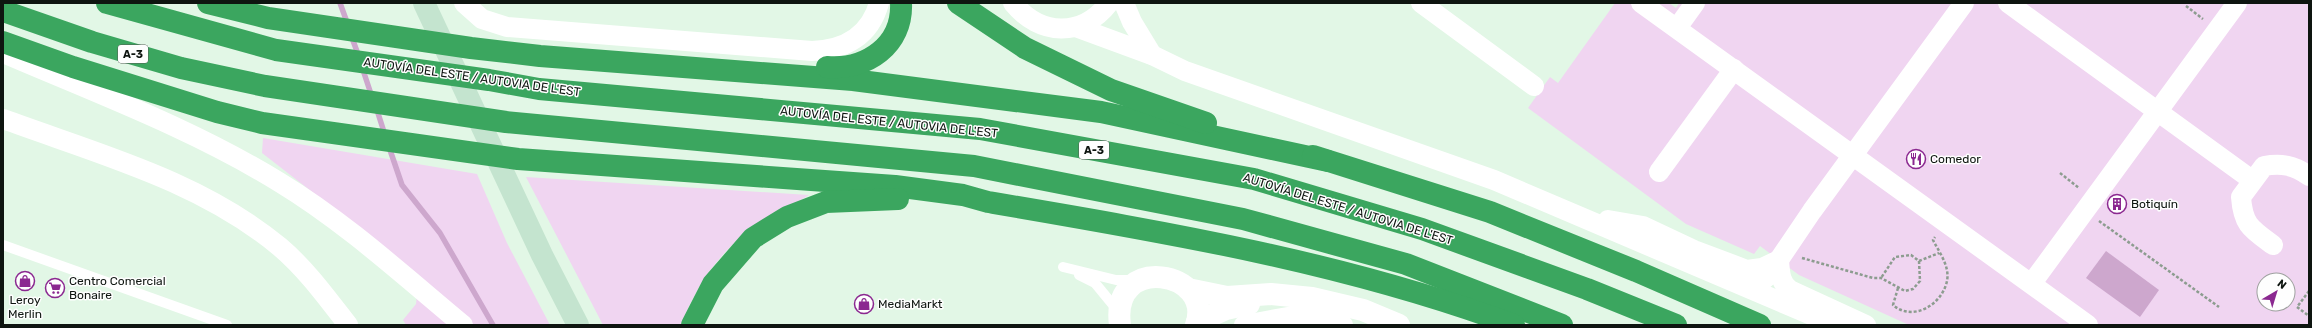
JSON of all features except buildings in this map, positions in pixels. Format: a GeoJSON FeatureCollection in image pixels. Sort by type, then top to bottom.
{"type":"FeatureCollection","features":[{"type":"Feature","properties":{"kind":"highway","name":"AUTOVÍA DEL ESTE / AUTOVIA DE L'EST"},"geometry":{"type":"LineString","coordinates":[[107,3],[276,50],[489,80],[539,89],[980,129],[1254,180],[1422,229],[1587,289],[1676,325]]}},
{"type":"Feature","properties":{"kind":"highway"},"geometry":{"type":"LineString","coordinates":[[208,3],[268,18],[471,48],[631,64],[853,80],[1101,112],[1328,161]]}},
{"type":"Feature","properties":{"kind":"highway"},"geometry":{"type":"LineString","coordinates":[[631,64],[665,57],[838,68],[855,65],[888,45],[896,34],[901,19],[901,3]]}},
{"type":"Feature","properties":{"kind":"highway"},"geometry":{"type":"LineString","coordinates":[[958,3],[1025,48],[1111,90],[1205,123],[1408,184],[1490,212],[1636,271],[1760,325]]}},
{"type":"Feature","properties":{"kind":"highway","name":"A-3"},"geometry":{"type":"LineString","coordinates":[[3,11],[92,42],[173,66],[266,86],[506,122],[974,166],[1243,218],[1406,264],[1562,325]]}},
{"type":"Feature","properties":{"kind":"highway"},"geometry":{"type":"LineString","coordinates":[[3,42],[81,69],[217,112],[262,123],[518,159],[895,186],[963,195],[988,202],[1167,232],[1328,269],[1466,307],[1514,325]]}},
{"type":"Feature","properties":{"kind":"highway"},"geometry":{"type":"LineString","coordinates":[[692,325],[712,284],[753,238],[787,217],[826,202],[896,199],[962,204],[988,202]]}},
{"type":"Feature","properties":{"kind":"main road"},"geometry":{"type":"LineString","coordinates":[[427,10],[560,293],[578,325]]}},
{"type":"Feature","properties":{"kind":"street"},"geometry":{"type":"LineString","coordinates":[[464,3],[482,19],[507,27],[812,51],[828,50],[844,46],[859,37],[876,13],[879,3]]}},
{"type":"Feature","properties":{"kind":"street"},"geometry":{"type":"LineString","coordinates":[[1013,3],[1023,15],[1039,25],[1057,29],[1076,27],[1090,21],[1102,12],[1109,3]]}},
{"type":"Feature","properties":{"kind":"street"},"geometry":{"type":"LineString","coordinates":[[1124,3],[1132,22],[1152,55]]}},
{"type":"Feature","properties":{"kind":"street"},"geometry":{"type":"LineString","coordinates":[[1421,3],[1534,86]]}},
{"type":"Feature","properties":{"kind":"street"},"geometry":{"type":"LineString","coordinates":[[1641,3],[2032,283],[2088,325]]}},
{"type":"Feature","properties":{"kind":"street"},"geometry":{"type":"LineString","coordinates":[[1677,28],[1695,3]]}},
{"type":"Feature","properties":{"kind":"street"},"geometry":{"type":"LineString","coordinates":[[1752,289],[1768,276],[1964,3]]}},
{"type":"Feature","properties":{"kind":"street"},"geometry":{"type":"LineString","coordinates":[[2008,3],[2252,180]]}},
{"type":"Feature","properties":{"kind":"street"},"geometry":{"type":"LineString","coordinates":[[2032,283],[2238,3]]}},
{"type":"Feature","properties":{"kind":"street"},"geometry":{"type":"LineString","coordinates":[[1076,27],[1152,55],[1185,71],[1494,180],[1835,325]]}},
{"type":"Feature","properties":{"kind":"street"},"geometry":{"type":"LineString","coordinates":[[3,53],[205,141],[237,157],[281,183],[320,210],[394,267],[463,325]]}},
{"type":"Feature","properties":{"kind":"street"},"geometry":{"type":"LineString","coordinates":[[1659,172],[1734,69]]}},
{"type":"Feature","properties":{"kind":"street"},"geometry":{"type":"LineString","coordinates":[[3,119],[174,182],[211,200],[280,247],[310,277],[348,325]]}},
{"type":"Feature","properties":{"kind":"street"},"geometry":{"type":"LineString","coordinates":[[2273,245],[2251,229],[2242,214],[2241,197],[2252,180],[2264,166],[2279,163],[2300,169],[2309,176]]}},
{"type":"Feature","properties":{"kind":"street"},"geometry":{"type":"LineString","coordinates":[[1586,218],[1616,220],[1642,226],[1694,250],[1747,270],[1762,268],[1782,255]]}},
{"type":"Feature","properties":{"kind":"street"},"geometry":{"type":"LineString","coordinates":[[1782,255],[1780,277],[1784,286],[1866,325]]}},
{"type":"Feature","properties":{"kind":"street"},"geometry":{"type":"LineString","coordinates":[[1119,318],[1125,293],[1139,280],[1152,276],[1165,276],[1178,281],[1188,289],[1194,299],[1196,323],[1226,309],[1256,302],[1312,298]]}},
{"type":"Feature","properties":{"kind":"street"},"geometry":{"type":"LineString","coordinates":[[1188,289],[1228,297],[1270,294],[1312,298],[1363,310],[1399,325]]}},
{"type":"Feature","properties":{"kind":"street"},"geometry":{"type":"LineString","coordinates":[[1244,325],[1299,315],[1343,325]]}},
{"type":"Feature","properties":{"kind":"lane"},"geometry":{"type":"LineString","coordinates":[[3,245],[227,325]]}},
{"type":"Feature","properties":{"kind":"lane"},"geometry":{"type":"LineString","coordinates":[[1119,318],[1094,283],[1063,267],[1116,280],[1139,280]]}},
{"type":"Feature","properties":{"kind":"path"},"geometry":{"type":"LineString","coordinates":[[2089,206],[2092,217],[2219,307]]}},
{"type":"Feature","properties":{"kind":"path"},"geometry":{"type":"LineString","coordinates":[[1898,288],[1893,305],[1901,312],[1913,313],[1928,309],[1938,298],[1947,280],[1946,264],[1933,240],[1945,221]]}},
{"type":"Feature","properties":{"kind":"path"},"geometry":{"type":"LineString","coordinates":[[1919,261],[1940,253]]}},
{"type":"Feature","properties":{"kind":"path"},"geometry":{"type":"LineString","coordinates":[[1782,255],[1853,271],[1872,278],[1881,278],[1905,291],[1913,289],[1920,281],[1919,261]]}},
{"type":"Feature","properties":{"kind":"path"},"geometry":{"type":"LineString","coordinates":[[1881,278],[1895,257],[1911,255],[1919,261]]}},
{"type":"Feature","properties":{"kind":"path"},"geometry":{"type":"LineString","coordinates":[[2309,291],[2297,307],[2309,316]]}},
{"type":"Feature","properties":{"kind":"shaded area"},"geometry":{"type":"Polygon","coordinates":[[[1615,3],[1669,3],[1676,8],[1679,3],[2309,3],[2309,325],[1909,325],[1799,275],[1760,246],[1754,254],[1686,224],[1528,108],[1550,77],[1558,83],[1615,3]]]}},
{"type":"Feature","properties":{"kind":"shaded area"},"geometry":{"type":"Polygon","coordinates":[[[263,138],[477,174],[507,243],[550,325],[406,325],[403,320],[416,304],[419,275],[262,153],[263,138]]]}},
{"type":"Feature","properties":{"kind":"shaded area"},"geometry":{"type":"Polygon","coordinates":[[[526,177],[809,195],[757,226],[731,246],[705,277],[686,312],[681,325],[603,325],[526,177]]]}},
{"type":"Feature","properties":{"kind":"shaded area"},"geometry":{"type":"Polygon","coordinates":[[[2106,251],[2159,290],[2140,317],[2086,278],[2106,251]]]}},
{"type":"Feature","properties":{"kind":"waterway"},"geometry":{"type":"LineString","coordinates":[[340,3],[348,25]]}},
{"type":"Feature","properties":{"kind":"waterway"},"geometry":{"type":"LineString","coordinates":[[351,35],[359,57]]}},
{"type":"Feature","properties":{"kind":"waterway"},"geometry":{"type":"LineString","coordinates":[[362,67],[372,97]]}},
{"type":"Feature","properties":{"kind":"waterway"},"geometry":{"type":"LineString","coordinates":[[376,107],[385,135]]}},
{"type":"Feature","properties":{"kind":"waterway"},"geometry":{"type":"LineString","coordinates":[[389,147],[402,185],[440,233],[493,325]]}},
{"type":"Feature","properties":{"kind":"place","name":"Comedor"},"geometry":{"type":"Point","coordinates":[1916,159]}},
{"type":"Feature","properties":{"kind":"place","name":"Botiquín"},"geometry":{"type":"Point","coordinates":[2117,204]}},
{"type":"Feature","properties":{"kind":"place","name":"Leroy Merlin"},"geometry":{"type":"Point","coordinates":[25,281]}},
{"type":"Feature","properties":{"kind":"place","name":"Centro Comercial Bonaire"},"geometry":{"type":"Point","coordinates":[55,288]}},
{"type":"Feature","properties":{"kind":"place","name":"MediaMarkt"},"geometry":{"type":"Point","coordinates":[864,304]}}]}
